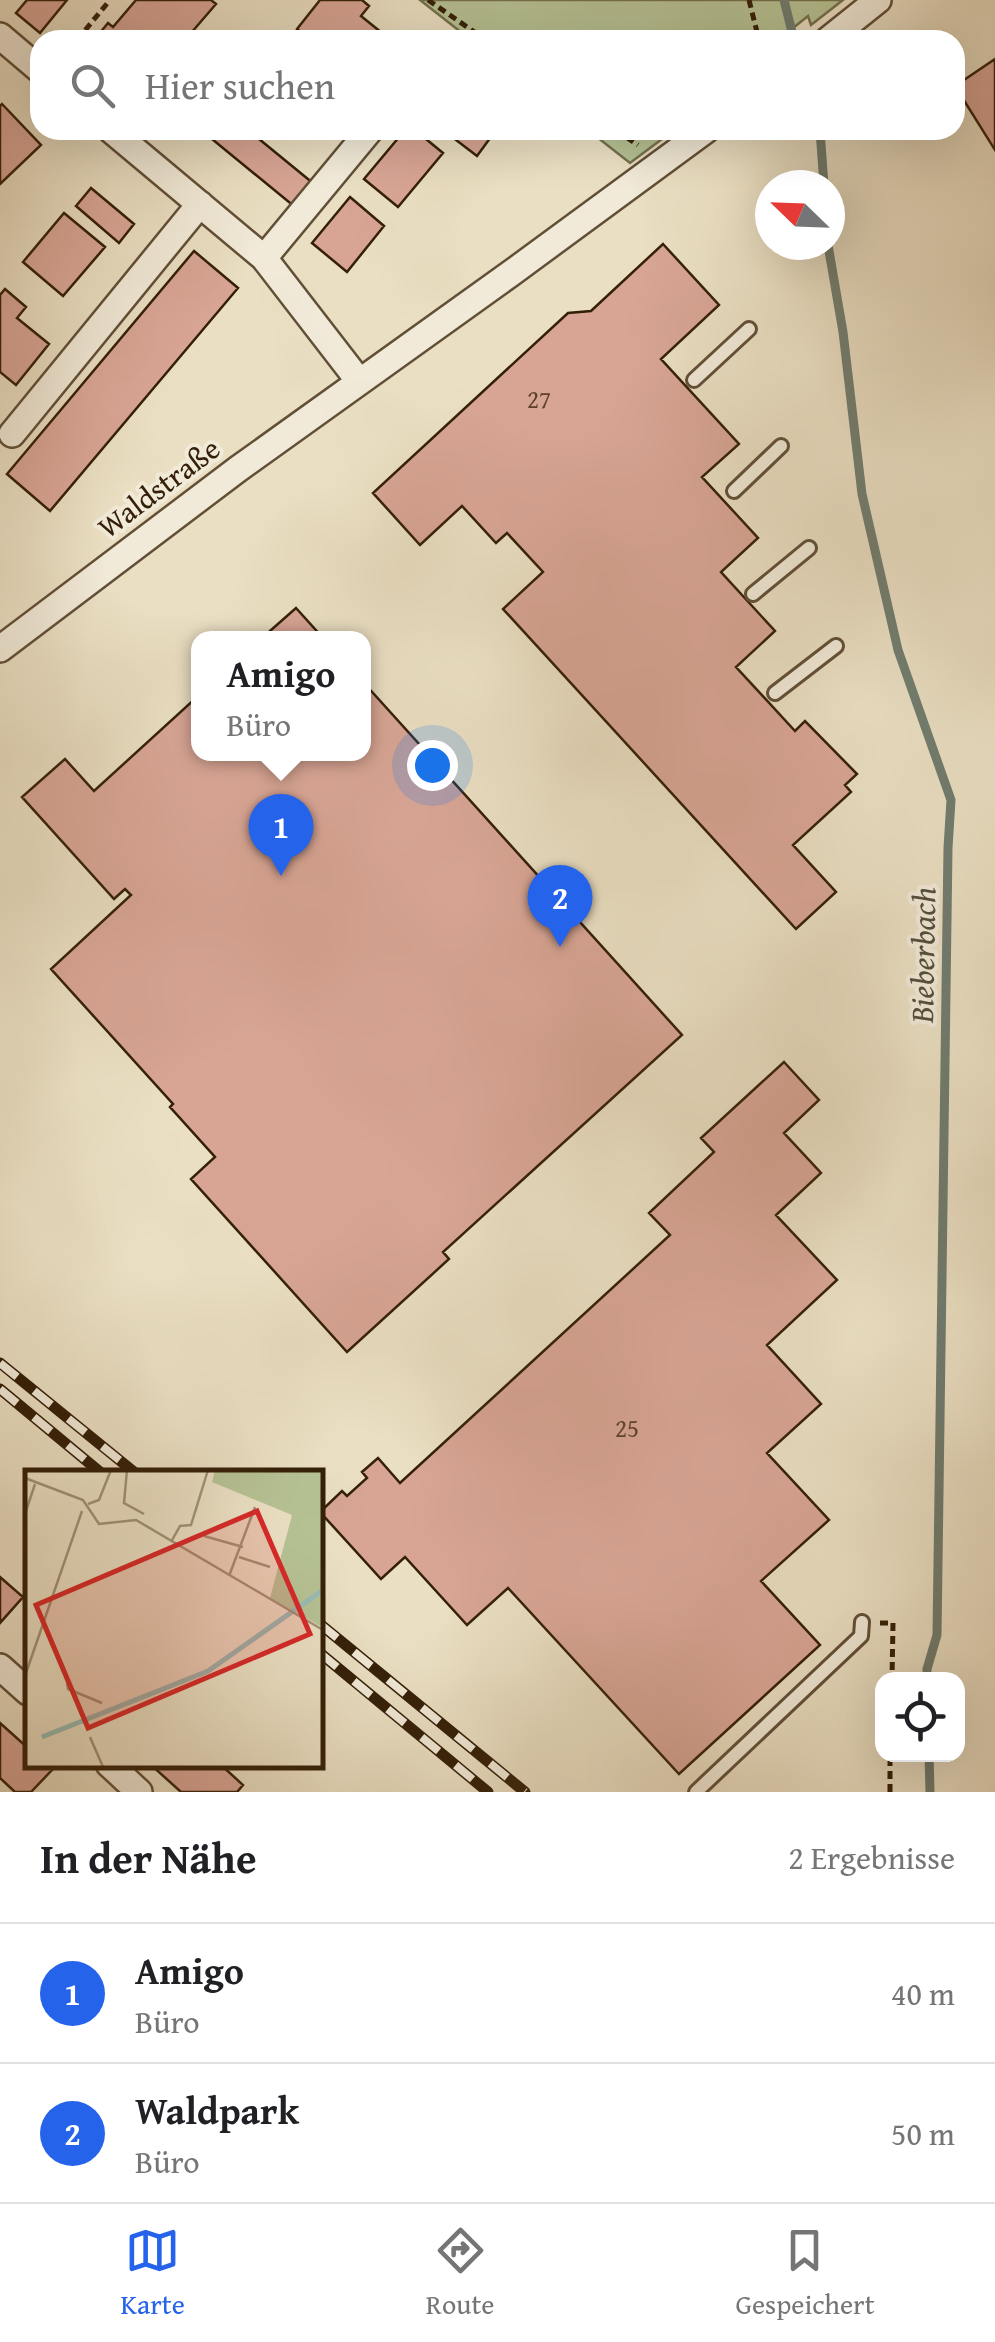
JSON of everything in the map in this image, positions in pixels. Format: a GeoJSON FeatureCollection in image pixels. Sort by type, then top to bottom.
{"type":"FeatureCollection","features":[{"type":"Feature","properties":{"kind":"street"},"geometry":{"type":"LineString","coordinates":[[840,30],[878,0]]}},
{"type":"Feature","properties":{"kind":"street"},"geometry":{"type":"LineString","coordinates":[[0,36],[30,62]]}},
{"type":"Feature","properties":{"kind":"street"},"geometry":{"type":"LineString","coordinates":[[124,140],[264,258],[359,382]]}},
{"type":"Feature","properties":{"kind":"street"},"geometry":{"type":"LineString","coordinates":[[264,258],[362,140]]}},
{"type":"Feature","properties":{"kind":"street","name":"Waldstraße"},"geometry":{"type":"LineString","coordinates":[[0,649],[238,468],[692,140]]}},
{"type":"Feature","properties":{"kind":"street"},"geometry":{"type":"LineString","coordinates":[[12,434],[200,204]]}},
{"type":"Feature","properties":{"kind":"street"},"geometry":{"type":"LineString","coordinates":[[0,1667],[25,1689]]}},
{"type":"Feature","properties":{"kind":"street"},"geometry":{"type":"LineString","coordinates":[[112,1767],[139,1792]]}},
{"type":"Feature","properties":{"kind":"lane"},"geometry":{"type":"LineString","coordinates":[[694,380],[749,329]]}},
{"type":"Feature","properties":{"kind":"lane"},"geometry":{"type":"LineString","coordinates":[[734,491],[781,446]]}},
{"type":"Feature","properties":{"kind":"lane"},"geometry":{"type":"LineString","coordinates":[[753,594],[809,548]]}},
{"type":"Feature","properties":{"kind":"lane"},"geometry":{"type":"LineString","coordinates":[[774,693],[836,646]]}},
{"type":"Feature","properties":{"kind":"lane"},"geometry":{"type":"LineString","coordinates":[[696,1792],[861,1636],[862,1622]]}},
{"type":"Feature","properties":{"kind":"path"},"geometry":{"type":"LineString","coordinates":[[84,30],[110,0]]}},
{"type":"Feature","properties":{"kind":"path"},"geometry":{"type":"LineString","coordinates":[[428,0],[472,30]]}},
{"type":"Feature","properties":{"kind":"path"},"geometry":{"type":"LineString","coordinates":[[749,0],[756,30]]}},
{"type":"Feature","properties":{"kind":"path"},"geometry":{"type":"LineString","coordinates":[[862,1622],[894,1624],[892,1672]]}},
{"type":"Feature","properties":{"kind":"path"},"geometry":{"type":"LineString","coordinates":[[890,1762],[890,1792]]}},
{"type":"Feature","properties":{"kind":"green space"},"geometry":{"type":"Polygon","coordinates":[[[420,0],[843,0],[811,25],[808,16],[790,30],[458,30],[420,0]]]}},
{"type":"Feature","properties":{"kind":"green space"},"geometry":{"type":"Polygon","coordinates":[[[601,140],[661,140],[630,163],[601,140]]]}},
{"type":"Feature","properties":{"kind":"building"},"geometry":{"type":"Polygon","coordinates":[[[27,0],[67,0],[42,30],[36,30],[16,13],[27,0]]]}},
{"type":"Feature","properties":{"kind":"building"},"geometry":{"type":"Polygon","coordinates":[[[136,0],[211,0],[216,4],[194,30],[102,30],[108,23],[113,27],[136,0]]]}},
{"type":"Feature","properties":{"kind":"building"},"geometry":{"type":"Polygon","coordinates":[[[320,0],[362,0],[369,6],[361,16],[378,30],[298,30],[320,0]]]}},
{"type":"Feature","properties":{"kind":"building"},"geometry":{"type":"Polygon","coordinates":[[[995,59],[995,150],[965,102],[965,79],[995,59]]]}},
{"type":"Feature","properties":{"kind":"building"},"geometry":{"type":"Polygon","coordinates":[[[0,106],[30,133],[30,140],[41,145],[0,184],[0,106]]]}},
{"type":"Feature","properties":{"kind":"building"},"geometry":{"type":"Polygon","coordinates":[[[213,140],[260,140],[314,184],[295,207],[213,140]]]}},
{"type":"Feature","properties":{"kind":"building"},"geometry":{"type":"Polygon","coordinates":[[[397,140],[427,140],[443,153],[398,207],[364,179],[397,140]]]}},
{"type":"Feature","properties":{"kind":"building"},"geometry":{"type":"Polygon","coordinates":[[[456,140],[489,140],[477,156],[456,140]]]}},
{"type":"Feature","properties":{"kind":"building"},"geometry":{"type":"Polygon","coordinates":[[[91,188],[134,224],[119,243],[76,206],[91,188]]]}},
{"type":"Feature","properties":{"kind":"building"},"geometry":{"type":"Polygon","coordinates":[[[350,197],[384,226],[347,272],[312,243],[350,197]]]}},
{"type":"Feature","properties":{"kind":"building"},"geometry":{"type":"Polygon","coordinates":[[[64,213],[105,247],[63,296],[23,262],[64,213]]]}},
{"type":"Feature","properties":{"kind":"building"},"geometry":{"type":"Polygon","coordinates":[[[663,244],[719,305],[661,359],[739,444],[702,477],[758,538],[721,572],[775,631],[736,667],[795,731],[805,721],[857,774],[845,785],[851,792],[793,845],[836,892],[796,929],[503,609],[543,572],[507,533],[496,543],[462,506],[420,545],[373,493],[568,313],[591,311],[663,244]]]}},
{"type":"Feature","properties":{"kind":"building"},"geometry":{"type":"Polygon","coordinates":[[[194,251],[238,288],[50,511],[7,474],[194,251]]]}},
{"type":"Feature","properties":{"kind":"building"},"geometry":{"type":"Polygon","coordinates":[[[5,289],[26,307],[17,318],[49,344],[16,385],[0,372],[0,295],[5,289]]]}},
{"type":"Feature","properties":{"kind":"building"},"geometry":{"type":"Polygon","coordinates":[[[296,608],[317,631],[270,631],[296,608]]]}},
{"type":"Feature","properties":{"kind":"building"},"geometry":{"type":"Polygon","coordinates":[[[371,691],[682,1035],[443,1252],[449,1259],[347,1352],[191,1179],[215,1157],[170,1107],[173,1104],[51,969],[131,895],[125,889],[114,899],[22,797],[65,759],[94,791],[191,702],[191,761],[371,761],[371,691]]]}},
{"type":"Feature","properties":{"kind":"building"},"geometry":{"type":"Polygon","coordinates":[[[784,1062],[819,1100],[784,1133],[821,1173],[776,1215],[837,1280],[767,1345],[821,1404],[767,1453],[829,1520],[761,1581],[820,1645],[679,1774],[508,1588],[467,1625],[405,1557],[381,1579],[322,1510],[342,1491],[347,1496],[367,1478],[362,1472],[378,1458],[400,1483],[670,1235],[649,1213],[714,1152],[701,1138],[784,1062]]]}},
{"type":"Feature","properties":{"kind":"building"},"geometry":{"type":"Polygon","coordinates":[[[0,1577],[23,1597],[0,1623],[0,1577]]]}},
{"type":"Feature","properties":{"kind":"building"},"geometry":{"type":"Polygon","coordinates":[[[0,1723],[25,1745],[25,1767],[52,1770],[31,1792],[15,1792],[0,1778],[0,1723]]]}},
{"type":"Feature","properties":{"kind":"building"},"geometry":{"type":"Polygon","coordinates":[[[153,1767],[223,1767],[243,1785],[237,1792],[181,1792],[153,1767]]]}},
{"type":"Feature","properties":{"kind":"waterway"},"geometry":{"type":"LineString","coordinates":[[784,0],[792,30]]}},
{"type":"Feature","properties":{"kind":"waterway","name":"Bieberbach"},"geometry":{"type":"LineString","coordinates":[[821,140],[823,170]]}},
{"type":"Feature","properties":{"kind":"waterway","name":"Bieberbach"},"geometry":{"type":"LineString","coordinates":[[831,260],[862,494],[898,650],[951,800],[937,1635],[927,1672]]}},
{"type":"Feature","properties":{"kind":"waterway","name":"Bieberbach"},"geometry":{"type":"LineString","coordinates":[[929,1762],[930,1792]]}},
{"type":"Feature","properties":{"kind":"railway"},"geometry":{"type":"LineString","coordinates":[[0,1363],[132,1470]]}},
{"type":"Feature","properties":{"kind":"railway"},"geometry":{"type":"LineString","coordinates":[[0,1389],[98,1470]]}},
{"type":"Feature","properties":{"kind":"railway"},"geometry":{"type":"LineString","coordinates":[[322,1626],[525,1792]]}},
{"type":"Feature","properties":{"kind":"railway"},"geometry":{"type":"LineString","coordinates":[[322,1655],[488,1792]]}},
{"type":"Feature","properties":{"kind":"place","name":"Amigo"},"geometry":{"type":"Point","coordinates":[281,876]}},
{"type":"Feature","properties":{"kind":"place","name":"Waldpark"},"geometry":{"type":"Point","coordinates":[560,947]}}]}
